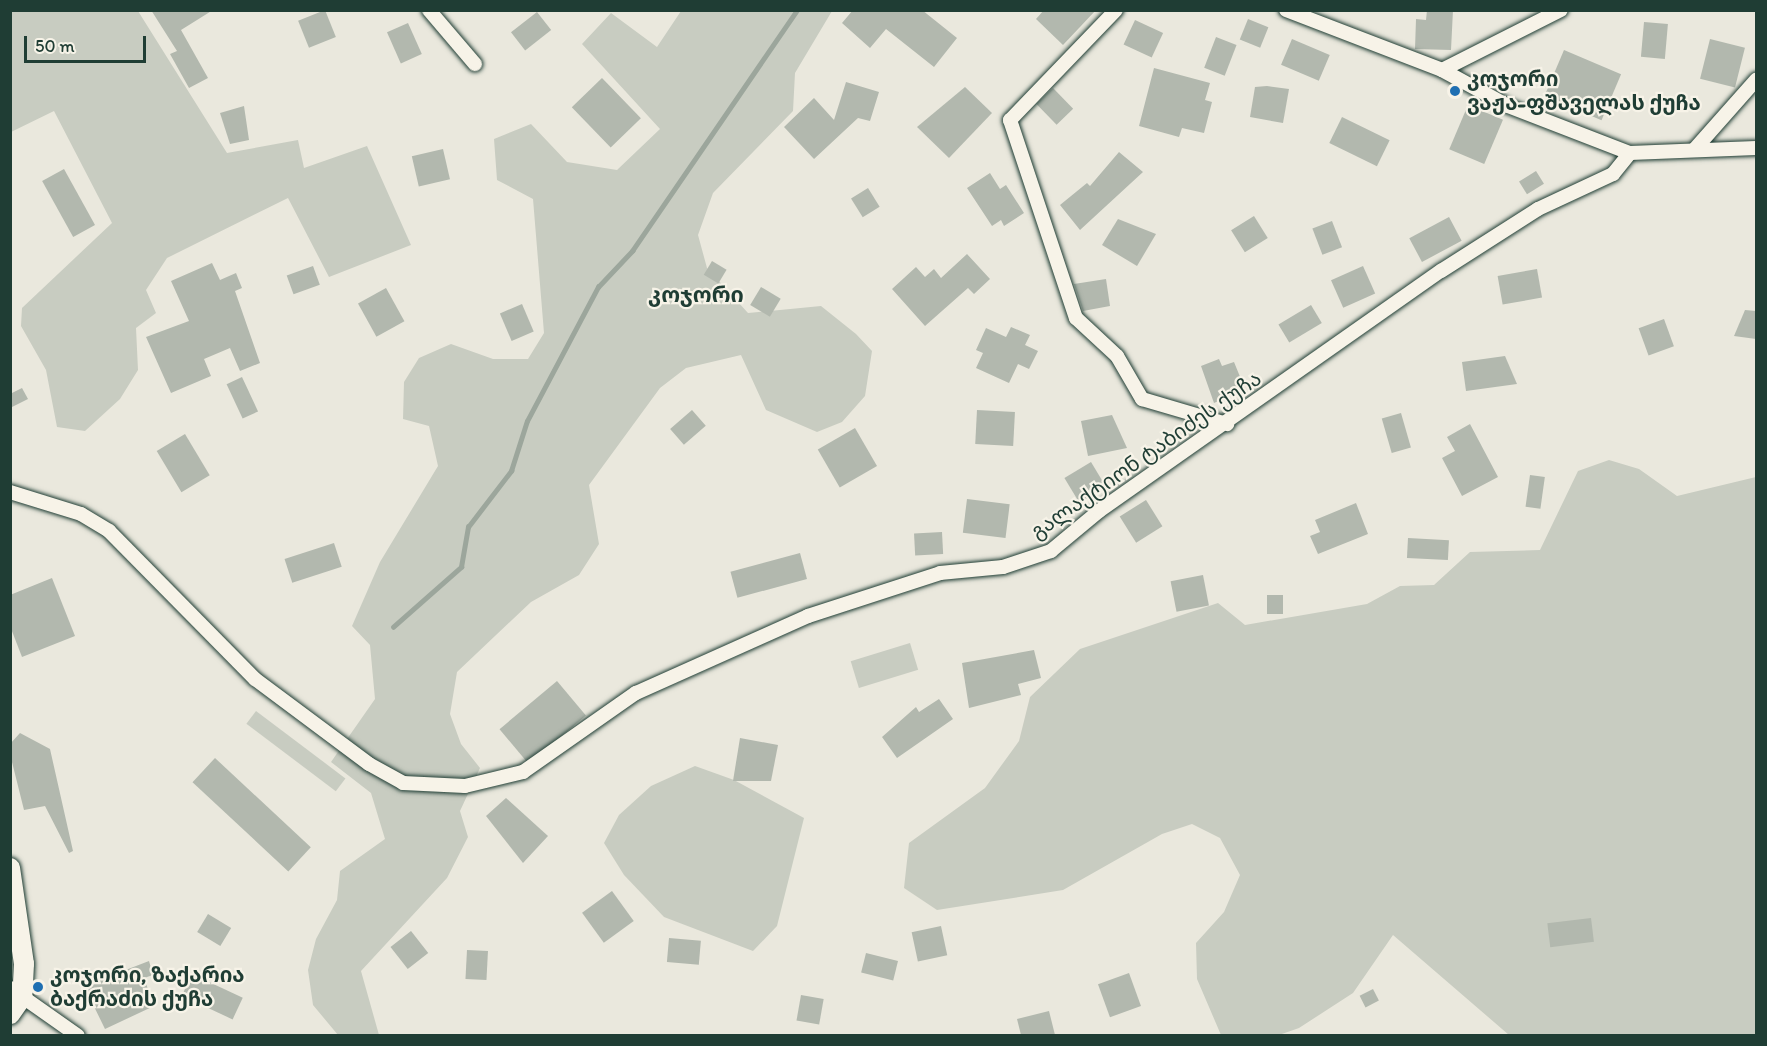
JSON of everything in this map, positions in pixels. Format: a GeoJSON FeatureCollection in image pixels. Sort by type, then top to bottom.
{"type":"FeatureCollection","features":[{"type":"Feature","properties":{"kind":"main road"},"geometry":{"type":"LineString","coordinates":[[10,868],[24,964],[10,1014]]}},
{"type":"Feature","properties":{"kind":"street"},"geometry":{"type":"LineString","coordinates":[[429,10],[475,64]]}},
{"type":"Feature","properties":{"kind":"street"},"geometry":{"type":"LineString","coordinates":[[1116,10],[1010,120],[1076,318],[1117,356],[1142,399],[1227,424]]}},
{"type":"Feature","properties":{"kind":"street"},"geometry":{"type":"LineString","coordinates":[[1286,10],[1442,70],[1508,106],[1630,153],[1756,148]]}},
{"type":"Feature","properties":{"kind":"street"},"geometry":{"type":"LineString","coordinates":[[1442,70],[1561,10]]}},
{"type":"Feature","properties":{"kind":"street"},"geometry":{"type":"LineString","coordinates":[[1694,150],[1756,80]]}},
{"type":"Feature","properties":{"kind":"street","name":"გალაქტიონ ტაბიძეს ქუჩა"},"geometry":{"type":"LineString","coordinates":[[10,492],[81,514],[109,531],[255,680],[369,764],[402,783],[465,786],[523,772],[636,693],[808,616],[940,573],[1037,557],[1460,259],[1538,209],[1613,174],[1630,153]]}},
{"type":"Feature","properties":{"kind":"street"},"geometry":{"type":"LineString","coordinates":[[16,992],[78,1035]]}},
{"type":"Feature","properties":{"kind":"shaded area"},"geometry":{"type":"Polygon","coordinates":[[[11,10],[138,11],[227,153],[298,140],[304,168],[367,146],[411,245],[329,277],[288,198],[167,258],[146,290],[156,313],[136,328],[138,370],[120,399],[85,431],[57,427],[46,370],[21,326],[22,308],[112,223],[54,111],[11,132],[11,10]]]}},
{"type":"Feature","properties":{"kind":"shaded area"},"geometry":{"type":"Polygon","coordinates":[[[681,11],[832,11],[795,73],[793,111],[713,193],[698,235],[707,268],[748,313],[821,306],[856,334],[872,351],[865,396],[842,422],[817,432],[766,410],[741,355],[686,368],[660,388],[589,485],[599,544],[579,575],[531,602],[457,672],[450,714],[461,744],[480,768],[460,811],[468,837],[447,878],[361,971],[379,1035],[338,1035],[313,1005],[308,970],[316,939],[337,900],[340,871],[385,839],[371,793],[331,762],[375,699],[370,645],[352,626],[380,562],[438,466],[429,426],[403,419],[404,382],[419,358],[451,344],[493,359],[528,359],[544,333],[533,199],[497,180],[494,139],[531,124],[567,162],[617,170],[660,129],[582,44],[611,13],[657,47],[681,11]]]}},
{"type":"Feature","properties":{"kind":"shaded area"},"geometry":{"type":"Polygon","coordinates":[[[1609,460],[1639,469],[1677,496],[1756,477],[1756,1035],[1509,1035],[1393,935],[1353,993],[1299,1028],[1279,1035],[1221,1035],[1197,979],[1196,943],[1224,912],[1240,875],[1220,838],[1192,824],[1162,834],[1063,890],[937,910],[904,888],[909,843],[985,788],[1019,741],[1030,697],[1080,649],[1218,603],[1245,625],[1367,604],[1400,586],[1434,585],[1470,552],[1540,550],[1578,471],[1609,460]]]}},
{"type":"Feature","properties":{"kind":"shaded area"},"geometry":{"type":"Polygon","coordinates":[[[910,643],[918,670],[859,688],[851,661],[910,643]]]}},
{"type":"Feature","properties":{"kind":"shaded area"},"geometry":{"type":"Polygon","coordinates":[[[256,711],[345,778],[336,791],[246,724],[256,711]]]}},
{"type":"Feature","properties":{"kind":"shaded area"},"geometry":{"type":"Polygon","coordinates":[[[695,766],[734,780],[804,818],[777,926],[753,951],[664,917],[624,875],[604,843],[619,815],[651,786],[695,766]]]}},
{"type":"Feature","properties":{"kind":"building"},"geometry":{"type":"Polygon","coordinates":[[[151,10],[213,10],[181,30],[208,78],[189,88],[170,54],[177,51],[151,10]]]}},
{"type":"Feature","properties":{"kind":"building"},"geometry":{"type":"Polygon","coordinates":[[[325,10],[336,37],[309,48],[298,21],[325,10]]]}},
{"type":"Feature","properties":{"kind":"building"},"geometry":{"type":"Polygon","coordinates":[[[853,10],[922,10],[957,38],[934,67],[886,29],[870,48],[842,23],[853,10]]]}},
{"type":"Feature","properties":{"kind":"building"},"geometry":{"type":"Polygon","coordinates":[[[1044,10],[1096,10],[1063,45],[1036,19],[1044,10]]]}},
{"type":"Feature","properties":{"kind":"building"},"geometry":{"type":"Polygon","coordinates":[[[1427,10],[1453,10],[1451,50],[1415,49],[1416,19],[1426,20],[1427,10]]]}},
{"type":"Feature","properties":{"kind":"building"},"geometry":{"type":"Polygon","coordinates":[[[537,12],[551,30],[525,50],[511,32],[537,12]]]}},
{"type":"Feature","properties":{"kind":"building"},"geometry":{"type":"Polygon","coordinates":[[[1248,19],[1268,27],[1260,48],[1240,39],[1248,19]]]}},
{"type":"Feature","properties":{"kind":"building"},"geometry":{"type":"Polygon","coordinates":[[[1135,20],[1163,33],[1152,58],[1124,44],[1135,20]]]}},
{"type":"Feature","properties":{"kind":"building"},"geometry":{"type":"Polygon","coordinates":[[[1644,22],[1668,24],[1665,59],[1641,57],[1644,22]]]}},
{"type":"Feature","properties":{"kind":"building"},"geometry":{"type":"Polygon","coordinates":[[[408,23],[422,54],[401,63],[387,32],[408,23]]]}},
{"type":"Feature","properties":{"kind":"building"},"geometry":{"type":"Polygon","coordinates":[[[1216,37],[1237,45],[1225,76],[1204,68],[1216,37]]]}},
{"type":"Feature","properties":{"kind":"building"},"geometry":{"type":"Polygon","coordinates":[[[1292,39],[1330,55],[1319,81],[1281,65],[1292,39]]]}},
{"type":"Feature","properties":{"kind":"building"},"geometry":{"type":"Polygon","coordinates":[[[1710,39],[1745,48],[1735,87],[1700,79],[1710,39]]]}},
{"type":"Feature","properties":{"kind":"building"},"geometry":{"type":"Polygon","coordinates":[[[1564,50],[1621,74],[1602,120],[1544,96],[1564,50]]]}},
{"type":"Feature","properties":{"kind":"building"},"geometry":{"type":"Polygon","coordinates":[[[1154,68],[1210,83],[1205,100],[1212,102],[1204,133],[1182,128],[1179,137],[1139,126],[1154,68]]]}},
{"type":"Feature","properties":{"kind":"building"},"geometry":{"type":"Polygon","coordinates":[[[602,78],[641,118],[611,147],[572,107],[602,78]]]}},
{"type":"Feature","properties":{"kind":"building"},"geometry":{"type":"Polygon","coordinates":[[[846,82],[879,92],[870,121],[858,118],[814,159],[784,127],[814,98],[834,120],[846,82]]]}},
{"type":"Feature","properties":{"kind":"building"},"geometry":{"type":"Polygon","coordinates":[[[965,87],[992,113],[949,158],[917,127],[965,87]]]}},
{"type":"Feature","properties":{"kind":"building"},"geometry":{"type":"Polygon","coordinates":[[[1255,87],[1289,89],[1283,123],[1250,117],[1255,87]]]}},
{"type":"Feature","properties":{"kind":"building"},"geometry":{"type":"Polygon","coordinates":[[[1053,88],[1073,109],[1057,125],[1036,104],[1053,88]]]}},
{"type":"Feature","properties":{"kind":"building"},"geometry":{"type":"Polygon","coordinates":[[[1468,105],[1503,120],[1484,164],[1449,149],[1468,105]]]}},
{"type":"Feature","properties":{"kind":"building"},"geometry":{"type":"Polygon","coordinates":[[[244,106],[249,140],[230,144],[220,113],[244,106]]]}},
{"type":"Feature","properties":{"kind":"building"},"geometry":{"type":"Polygon","coordinates":[[[1342,117],[1390,140],[1377,166],[1329,143],[1342,117]]]}},
{"type":"Feature","properties":{"kind":"building"},"geometry":{"type":"Polygon","coordinates":[[[443,149],[450,179],[419,186],[412,156],[443,149]]]}},
{"type":"Feature","properties":{"kind":"building"},"geometry":{"type":"Polygon","coordinates":[[[1119,152],[1143,172],[1080,230],[1060,205],[1087,183],[1090,186],[1119,152]]]}},
{"type":"Feature","properties":{"kind":"building"},"geometry":{"type":"Polygon","coordinates":[[[64,169],[95,225],[73,237],[42,181],[64,169]]]}},
{"type":"Feature","properties":{"kind":"building"},"geometry":{"type":"Polygon","coordinates":[[[1536,171],[1544,184],[1527,194],[1519,182],[1536,171]]]}},
{"type":"Feature","properties":{"kind":"building"},"geometry":{"type":"Polygon","coordinates":[[[990,173],[1000,189],[1006,185],[1024,213],[1004,226],[1001,220],[992,226],[967,188],[990,173]]]}},
{"type":"Feature","properties":{"kind":"building"},"geometry":{"type":"Polygon","coordinates":[[[868,188],[880,207],[863,217],[851,199],[868,188]]]}},
{"type":"Feature","properties":{"kind":"building"},"geometry":{"type":"Polygon","coordinates":[[[1254,216],[1268,238],[1245,252],[1231,230],[1254,216]]]}},
{"type":"Feature","properties":{"kind":"building"},"geometry":{"type":"Polygon","coordinates":[[[1449,217],[1462,241],[1422,262],[1409,238],[1449,217]]]}},
{"type":"Feature","properties":{"kind":"building"},"geometry":{"type":"Polygon","coordinates":[[[1118,219],[1156,234],[1137,266],[1102,245],[1118,219]]]}},
{"type":"Feature","properties":{"kind":"building"},"geometry":{"type":"Polygon","coordinates":[[[1332,221],[1342,247],[1322,255],[1312,229],[1332,221]]]}},
{"type":"Feature","properties":{"kind":"building"},"geometry":{"type":"Polygon","coordinates":[[[967,254],[990,279],[974,294],[968,288],[925,326],[892,289],[916,267],[925,277],[934,269],[941,278],[967,254]]]}},
{"type":"Feature","properties":{"kind":"building"},"geometry":{"type":"Polygon","coordinates":[[[712,261],[727,270],[718,283],[704,275],[712,261]]]}},
{"type":"Feature","properties":{"kind":"building"},"geometry":{"type":"Polygon","coordinates":[[[212,263],[220,280],[236,273],[242,288],[235,291],[260,363],[240,371],[230,348],[204,359],[211,376],[171,393],[146,337],[189,321],[171,281],[212,263]]]}},
{"type":"Feature","properties":{"kind":"building"},"geometry":{"type":"Polygon","coordinates":[[[313,266],[320,285],[294,294],[287,276],[313,266]]]}},
{"type":"Feature","properties":{"kind":"building"},"geometry":{"type":"Polygon","coordinates":[[[1363,266],[1375,293],[1343,308],[1331,280],[1363,266]]]}},
{"type":"Feature","properties":{"kind":"building"},"geometry":{"type":"Polygon","coordinates":[[[1537,269],[1542,298],[1503,305],[1498,276],[1537,269]]]}},
{"type":"Feature","properties":{"kind":"building"},"geometry":{"type":"Polygon","coordinates":[[[1106,279],[1110,306],[1083,311],[1074,284],[1106,279]]]}},
{"type":"Feature","properties":{"kind":"building"},"geometry":{"type":"Polygon","coordinates":[[[761,287],[781,299],[770,317],[750,305],[761,287]]]}},
{"type":"Feature","properties":{"kind":"building"},"geometry":{"type":"Polygon","coordinates":[[[386,288],[404,321],[376,337],[358,304],[386,288]]]}},
{"type":"Feature","properties":{"kind":"building"},"geometry":{"type":"Polygon","coordinates":[[[522,304],[534,332],[512,341],[500,313],[522,304]]]}},
{"type":"Feature","properties":{"kind":"building"},"geometry":{"type":"Polygon","coordinates":[[[1311,305],[1322,323],[1289,343],[1278,325],[1311,305]]]}},
{"type":"Feature","properties":{"kind":"building"},"geometry":{"type":"Polygon","coordinates":[[[1745,310],[1756,311],[1756,339],[1734,336],[1745,310]]]}},
{"type":"Feature","properties":{"kind":"building"},"geometry":{"type":"Polygon","coordinates":[[[1664,319],[1674,346],[1649,355],[1639,328],[1664,319]]]}},
{"type":"Feature","properties":{"kind":"building"},"geometry":{"type":"Polygon","coordinates":[[[1011,327],[1030,335],[1025,345],[1038,351],[1029,369],[1018,364],[1009,383],[976,368],[983,353],[976,350],[986,328],[1006,337],[1011,327]]]}},
{"type":"Feature","properties":{"kind":"building"},"geometry":{"type":"Polygon","coordinates":[[[1505,356],[1517,384],[1466,391],[1462,362],[1505,356]]]}},
{"type":"Feature","properties":{"kind":"building"},"geometry":{"type":"Polygon","coordinates":[[[1219,359],[1222,366],[1234,362],[1245,389],[1214,403],[1201,366],[1219,359]]]}},
{"type":"Feature","properties":{"kind":"building"},"geometry":{"type":"Polygon","coordinates":[[[242,377],[258,411],[243,419],[227,384],[242,377]]]}},
{"type":"Feature","properties":{"kind":"building"},"geometry":{"type":"Polygon","coordinates":[[[22,388],[28,399],[10,408],[10,394],[22,388]]]}},
{"type":"Feature","properties":{"kind":"building"},"geometry":{"type":"Polygon","coordinates":[[[692,410],[706,426],[684,445],[670,429],[692,410]]]}},
{"type":"Feature","properties":{"kind":"building"},"geometry":{"type":"Polygon","coordinates":[[[977,410],[1015,412],[1013,446],[975,444],[977,410]]]}},
{"type":"Feature","properties":{"kind":"building"},"geometry":{"type":"Polygon","coordinates":[[[1401,413],[1411,448],[1392,453],[1382,419],[1401,413]]]}},
{"type":"Feature","properties":{"kind":"building"},"geometry":{"type":"Polygon","coordinates":[[[1112,415],[1127,448],[1088,456],[1081,421],[1112,415]]]}},
{"type":"Feature","properties":{"kind":"building"},"geometry":{"type":"Polygon","coordinates":[[[1470,424],[1498,477],[1462,496],[1442,458],[1455,451],[1447,437],[1470,424]]]}},
{"type":"Feature","properties":{"kind":"building"},"geometry":{"type":"Polygon","coordinates":[[[855,428],[877,466],[840,488],[818,450],[855,428]]]}},
{"type":"Feature","properties":{"kind":"building"},"geometry":{"type":"Polygon","coordinates":[[[185,434],[210,475],[181,492],[157,451],[185,434]]]}},
{"type":"Feature","properties":{"kind":"building"},"geometry":{"type":"Polygon","coordinates":[[[1091,462],[1106,487],[1079,503],[1064,478],[1091,462]]]}},
{"type":"Feature","properties":{"kind":"building"},"geometry":{"type":"Polygon","coordinates":[[[1530,475],[1545,477],[1540,509],[1526,507],[1530,475]]]}},
{"type":"Feature","properties":{"kind":"building"},"geometry":{"type":"Polygon","coordinates":[[[967,499],[1010,504],[1006,538],[963,533],[967,499]]]}},
{"type":"Feature","properties":{"kind":"building"},"geometry":{"type":"Polygon","coordinates":[[[1146,500],[1162,526],[1136,543],[1120,516],[1146,500]]]}},
{"type":"Feature","properties":{"kind":"building"},"geometry":{"type":"Polygon","coordinates":[[[1356,503],[1368,534],[1318,554],[1310,536],[1320,532],[1315,520],[1356,503]]]}},
{"type":"Feature","properties":{"kind":"building"},"geometry":{"type":"Polygon","coordinates":[[[942,532],[943,554],[915,555],[914,533],[942,532]]]}},
{"type":"Feature","properties":{"kind":"building"},"geometry":{"type":"Polygon","coordinates":[[[1408,538],[1449,540],[1448,560],[1407,558],[1408,538]]]}},
{"type":"Feature","properties":{"kind":"building"},"geometry":{"type":"Polygon","coordinates":[[[334,543],[342,567],[292,583],[285,559],[334,543]]]}},
{"type":"Feature","properties":{"kind":"building"},"geometry":{"type":"Polygon","coordinates":[[[800,553],[807,579],[737,598],[730,572],[800,553]]]}},
{"type":"Feature","properties":{"kind":"building"},"geometry":{"type":"Polygon","coordinates":[[[1203,575],[1209,605],[1177,612],[1171,581],[1203,575]]]}},
{"type":"Feature","properties":{"kind":"building"},"geometry":{"type":"Polygon","coordinates":[[[52,578],[75,636],[22,657],[10,626],[10,595],[52,578]]]}},
{"type":"Feature","properties":{"kind":"building"},"geometry":{"type":"Polygon","coordinates":[[[1267,595],[1283,595],[1283,614],[1267,614],[1267,595]]]}},
{"type":"Feature","properties":{"kind":"building"},"geometry":{"type":"Polygon","coordinates":[[[1034,650],[1041,678],[1018,684],[1021,695],[969,708],[962,663],[1034,650]]]}},
{"type":"Feature","properties":{"kind":"building"},"geometry":{"type":"Polygon","coordinates":[[[557,681],[586,715],[528,764],[500,729],[557,681]]]}},
{"type":"Feature","properties":{"kind":"building"},"geometry":{"type":"Polygon","coordinates":[[[939,699],[953,719],[897,758],[882,737],[916,707],[919,712],[939,699]]]}},
{"type":"Feature","properties":{"kind":"building"},"geometry":{"type":"Polygon","coordinates":[[[20,733],[50,749],[73,851],[69,853],[45,806],[24,810],[10,754],[10,744],[20,733]]]}},
{"type":"Feature","properties":{"kind":"building"},"geometry":{"type":"Polygon","coordinates":[[[740,738],[778,745],[771,781],[733,781],[740,738]]]}},
{"type":"Feature","properties":{"kind":"building"},"geometry":{"type":"Polygon","coordinates":[[[215,758],[311,847],[288,871],[192,782],[215,758]]]}},
{"type":"Feature","properties":{"kind":"building"},"geometry":{"type":"Polygon","coordinates":[[[506,798],[548,836],[523,863],[486,816],[506,798]]]}},
{"type":"Feature","properties":{"kind":"building"},"geometry":{"type":"Polygon","coordinates":[[[612,891],[634,921],[604,943],[582,913],[612,891]]]}},
{"type":"Feature","properties":{"kind":"building"},"geometry":{"type":"Polygon","coordinates":[[[208,914],[231,928],[220,946],[197,932],[208,914]]]}},
{"type":"Feature","properties":{"kind":"building"},"geometry":{"type":"Polygon","coordinates":[[[1591,918],[1594,942],[1550,947],[1547,923],[1591,918]]]}},
{"type":"Feature","properties":{"kind":"building"},"geometry":{"type":"Polygon","coordinates":[[[941,926],[947,955],[918,962],[912,932],[941,926]]]}},
{"type":"Feature","properties":{"kind":"building"},"geometry":{"type":"Polygon","coordinates":[[[411,931],[428,953],[408,969],[391,947],[411,931]]]}},
{"type":"Feature","properties":{"kind":"building"},"geometry":{"type":"Polygon","coordinates":[[[669,938],[701,941],[699,965],[667,962],[669,938]]]}},
{"type":"Feature","properties":{"kind":"building"},"geometry":{"type":"Polygon","coordinates":[[[467,950],[488,951],[486,980],[465,979],[467,950]]]}},
{"type":"Feature","properties":{"kind":"building"},"geometry":{"type":"Polygon","coordinates":[[[866,953],[898,961],[893,980],[861,972],[866,953]]]}},
{"type":"Feature","properties":{"kind":"building"},"geometry":{"type":"Polygon","coordinates":[[[149,961],[153,975],[144,978],[154,1006],[105,1029],[84,986],[149,961]]]}},
{"type":"Feature","properties":{"kind":"building"},"geometry":{"type":"Polygon","coordinates":[[[1129,973],[1141,1006],[1110,1017],[1098,984],[1129,973]]]}},
{"type":"Feature","properties":{"kind":"building"},"geometry":{"type":"Polygon","coordinates":[[[192,974],[243,998],[233,1019],[182,996],[192,974]]]}},
{"type":"Feature","properties":{"kind":"building"},"geometry":{"type":"Polygon","coordinates":[[[1373,989],[1379,1001],[1366,1007],[1360,996],[1373,989]]]}},
{"type":"Feature","properties":{"kind":"building"},"geometry":{"type":"Polygon","coordinates":[[[801,995],[824,999],[819,1025],[796,1021],[801,995]]]}},
{"type":"Feature","properties":{"kind":"building"},"geometry":{"type":"Polygon","coordinates":[[[1049,1011],[1055,1035],[1021,1035],[1017,1019],[1049,1011]]]}},
{"type":"Feature","properties":{"kind":"waterway"},"geometry":{"type":"LineString","coordinates":[[393,627],[461,567],[468,527],[511,471],[527,421],[598,287],[632,251],[797,10]]}},
{"type":"Feature","properties":{"kind":"place","name":"კოჯორი ვაჟა-ფშაველას ქუჩა"},"geometry":{"type":"Point","coordinates":[1455,91]}},
{"type":"Feature","properties":{"kind":"place","name":"კოჯორი, ზაქარია ბაქრაძის ქუჩა"},"geometry":{"type":"Point","coordinates":[38,987]}},
{"type":"Feature","properties":{"kind":"district","name":"კოჯორი"},"geometry":{"type":"Point","coordinates":[696,295]}}]}
